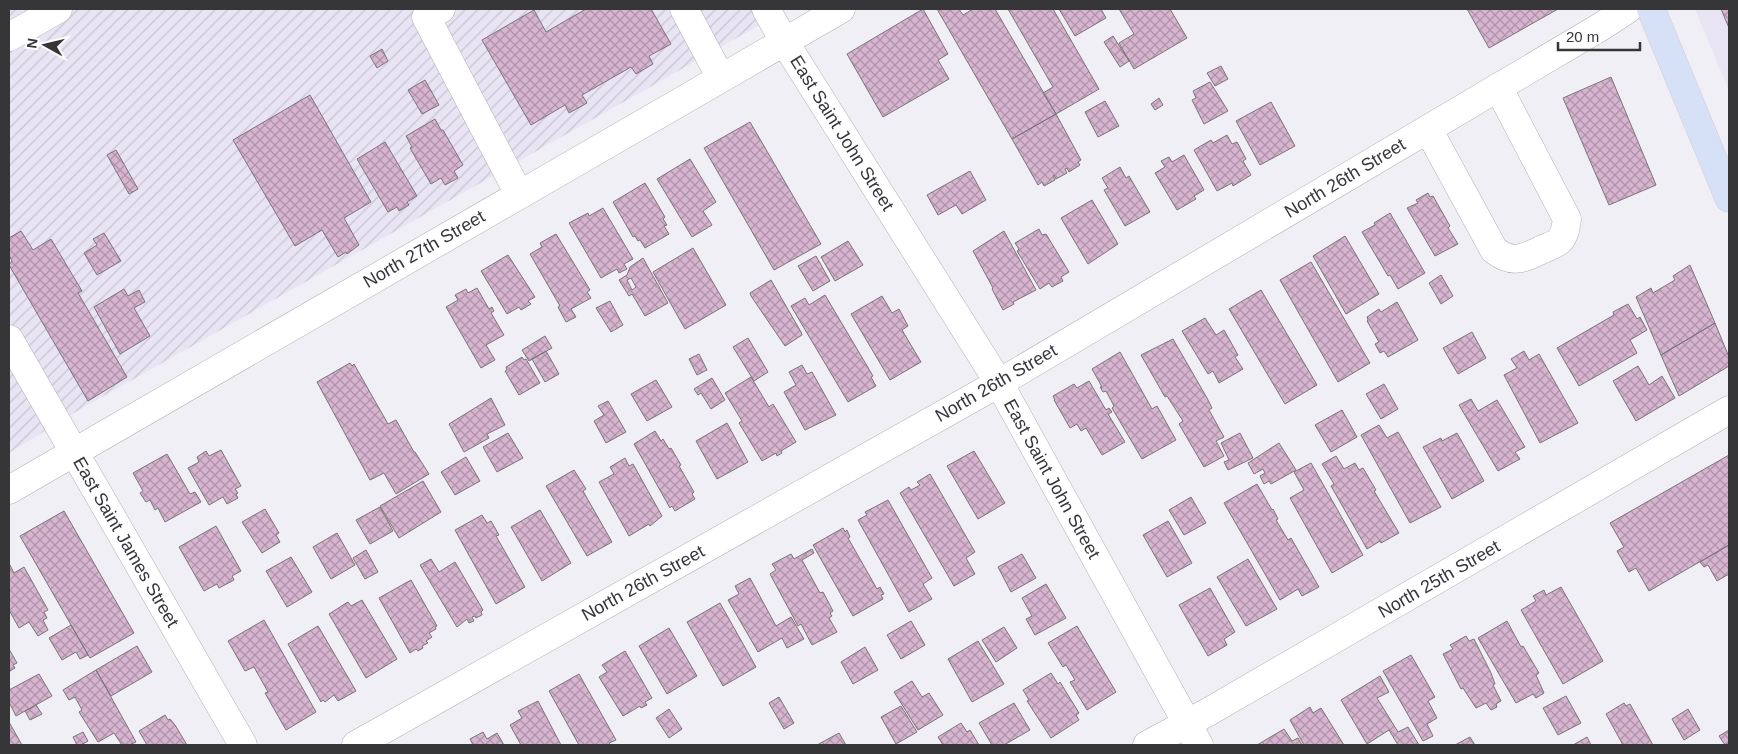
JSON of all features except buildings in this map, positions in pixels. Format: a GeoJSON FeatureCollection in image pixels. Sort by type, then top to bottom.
{"type":"FeatureCollection","features":[{"type":"Feature","properties":{"kind":"main road"},"geometry":{"type":"LineString","coordinates":[[1651,9],[1729,198]]}},
{"type":"Feature","properties":{"kind":"street"},"geometry":{"type":"LineString","coordinates":[[9,37],[58,9]]}},
{"type":"Feature","properties":{"kind":"street"},"geometry":{"type":"LineString","coordinates":[[441,9],[426,17],[519,194]]}},
{"type":"Feature","properties":{"kind":"street"},"geometry":{"type":"LineString","coordinates":[[684,9],[721,78]]}},
{"type":"Feature","properties":{"kind":"street","name":"East Saint John Street"},"geometry":{"type":"LineString","coordinates":[[766,9],[784,41],[999,383],[1193,734]]}},
{"type":"Feature","properties":{"kind":"street","name":"North 27th Street"},"geometry":{"type":"LineString","coordinates":[[9,490],[841,9]]}},
{"type":"Feature","properties":{"kind":"street","name":"North 26th Street"},"geometry":{"type":"LineString","coordinates":[[356,745],[999,383],[1628,9]]}},
{"type":"Feature","properties":{"kind":"street"},"geometry":{"type":"LineString","coordinates":[[1428,128],[1494,250],[1503,257],[1516,259],[1527,256],[1558,241],[1566,232],[1567,219],[1498,87]]}},
{"type":"Feature","properties":{"kind":"street","name":"East Saint James Street"},"geometry":{"type":"LineString","coordinates":[[9,339],[243,745]]}},
{"type":"Feature","properties":{"kind":"street","name":"North 25th Street"},"geometry":{"type":"LineString","coordinates":[[1147,745],[1193,734],[1219,706],[1729,410]]}},
{"type":"Feature","properties":{"kind":"shaded area"},"geometry":{"type":"Polygon","coordinates":[[[9,9],[788,9],[79,410],[9,453],[9,9]]]}},
{"type":"Feature","properties":{"kind":"shaded area"},"geometry":{"type":"Polygon","coordinates":[[[1695,9],[1729,9],[1729,91],[1695,9]]]}}]}
